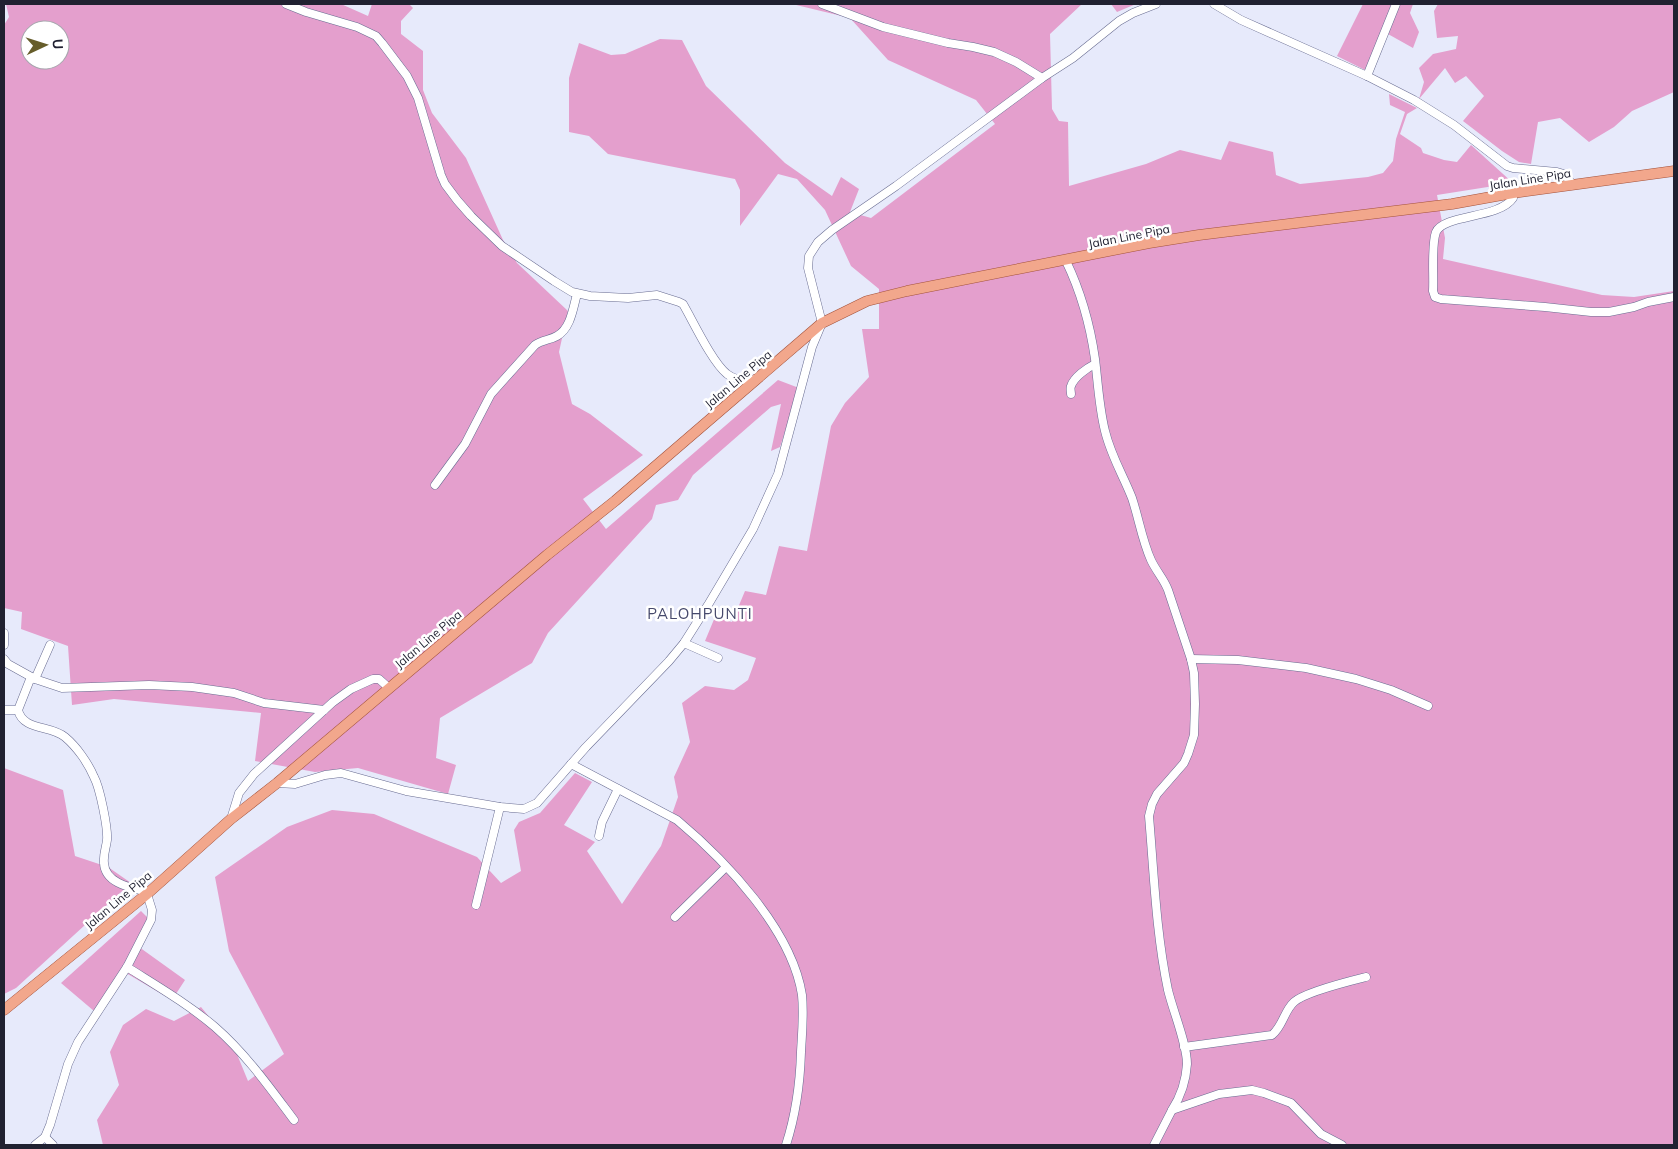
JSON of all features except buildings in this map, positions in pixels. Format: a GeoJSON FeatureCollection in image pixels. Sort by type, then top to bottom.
{"type":"FeatureCollection","features":[{"type":"Feature","properties":{"kind":"main road","name":"Jalan Line Pipa"},"geometry":{"type":"LineString","coordinates":[[4,1010],[147,893],[231,819],[277,783],[547,555],[615,501],[822,323],[857,305],[878,298],[1199,235],[1452,204],[1513,193],[1674,171]]}},
{"type":"Feature","properties":{"kind":"street"},"geometry":{"type":"LineString","coordinates":[[286,4],[357,27],[376,36],[407,76],[413,87],[445,184],[471,216],[502,246],[577,294],[628,298],[658,295],[680,302],[683,304],[715,360],[725,372],[742,380],[757,379]]}},
{"type":"Feature","properties":{"kind":"street"},"geometry":{"type":"LineString","coordinates":[[822,4],[883,27],[994,52],[1016,62],[1042,78]]}},
{"type":"Feature","properties":{"kind":"street"},"geometry":{"type":"LineString","coordinates":[[277,783],[295,784],[326,774],[340,774],[406,791],[500,807],[524,809],[537,803],[684,643],[753,529],[773,488],[784,455],[812,347],[822,323],[808,268],[809,256],[822,238],[1042,78],[1073,58],[1119,21],[1156,4]]}},
{"type":"Feature","properties":{"kind":"street"},"geometry":{"type":"LineString","coordinates":[[1214,4],[1241,20],[1367,76],[1439,115],[1507,166],[1564,174],[1573,185]]}},
{"type":"Feature","properties":{"kind":"street"},"geometry":{"type":"LineString","coordinates":[[1367,76],[1396,4]]}},
{"type":"Feature","properties":{"kind":"street"},"geometry":{"type":"LineString","coordinates":[[1513,193],[1513,198],[1506,206],[1438,228],[1434,250],[1433,291],[1435,297],[1591,312],[1618,311],[1674,297]]}},
{"type":"Feature","properties":{"kind":"street"},"geometry":{"type":"LineString","coordinates":[[1066,261],[1078,286],[1087,316],[1101,413],[1113,457],[1133,501],[1150,559],[1164,580],[1168,590],[1194,673],[1194,735],[1184,762],[1157,794],[1149,816],[1163,958],[1168,990],[1187,1064],[1181,1094],[1154,1145]]}},
{"type":"Feature","properties":{"kind":"street"},"geometry":{"type":"LineString","coordinates":[[436,485],[465,444],[491,394],[536,345],[542,340],[557,336],[567,326],[577,294]]}},
{"type":"Feature","properties":{"kind":"street"},"geometry":{"type":"LineString","coordinates":[[1071,394],[1071,386],[1074,381],[1095,364]]}},
{"type":"Feature","properties":{"kind":"street"},"geometry":{"type":"LineString","coordinates":[[4,632],[4,645]]}},
{"type":"Feature","properties":{"kind":"street"},"geometry":{"type":"LineString","coordinates":[[684,643],[718,658]]}},
{"type":"Feature","properties":{"kind":"street"},"geometry":{"type":"LineString","coordinates":[[35,1145],[44,1137],[50,1125],[68,1064],[78,1042],[127,967],[151,920],[152,910],[147,893],[119,883],[108,875],[104,865],[107,832],[98,785],[81,754],[62,734],[25,722],[19,715],[18,710],[50,645]]}},
{"type":"Feature","properties":{"kind":"street"},"geometry":{"type":"LineString","coordinates":[[4,659],[8,664],[33,678],[54,686],[70,688],[149,685],[208,688],[264,702],[324,710]]}},
{"type":"Feature","properties":{"kind":"street"},"geometry":{"type":"LineString","coordinates":[[1191,659],[1238,660],[1306,668],[1382,687],[1428,706]]}},
{"type":"Feature","properties":{"kind":"street"},"geometry":{"type":"LineString","coordinates":[[231,819],[238,793],[248,780],[324,710],[351,689],[368,680],[379,679],[389,688]]}},
{"type":"Feature","properties":{"kind":"street"},"geometry":{"type":"LineString","coordinates":[[4,710],[18,710]]}},
{"type":"Feature","properties":{"kind":"street"},"geometry":{"type":"LineString","coordinates":[[571,764],[677,820],[716,854],[768,916],[784,942],[798,978],[803,1011],[798,1102],[786,1145]]}},
{"type":"Feature","properties":{"kind":"street"},"geometry":{"type":"LineString","coordinates":[[599,836],[602,822],[618,789]]}},
{"type":"Feature","properties":{"kind":"street"},"geometry":{"type":"LineString","coordinates":[[476,905],[500,807]]}},
{"type":"Feature","properties":{"kind":"street"},"geometry":{"type":"LineString","coordinates":[[675,916],[726,867]]}},
{"type":"Feature","properties":{"kind":"street"},"geometry":{"type":"LineString","coordinates":[[127,967],[178,1000],[216,1028],[254,1068],[294,1120]]}},
{"type":"Feature","properties":{"kind":"street"},"geometry":{"type":"LineString","coordinates":[[1184,1048],[1272,1035],[1279,1028],[1292,1005],[1297,1000],[1322,990],[1366,977]]}},
{"type":"Feature","properties":{"kind":"street"},"geometry":{"type":"LineString","coordinates":[[1172,1110],[1219,1094],[1252,1090],[1264,1092],[1291,1103],[1321,1134],[1342,1145]]}},
{"type":"Feature","properties":{"kind":"street"},"geometry":{"type":"LineString","coordinates":[[44,1137],[53,1145]]}},
{"type":"Feature","properties":{"kind":"shaded area"},"geometry":{"type":"Polygon","coordinates":[[[6,4],[341,4],[368,16],[372,4],[409,4],[413,8],[401,21],[401,34],[423,51],[423,90],[432,113],[466,158],[503,240],[517,263],[568,311],[559,352],[572,404],[590,414],[643,455],[583,499],[606,529],[778,380],[799,388],[780,447],[771,451],[781,404],[771,407],[693,475],[678,500],[656,505],[652,519],[548,633],[532,663],[440,718],[436,758],[456,765],[448,794],[358,768],[315,772],[255,761],[261,713],[114,699],[72,705],[68,646],[21,629],[22,612],[4,608],[4,25],[9,17],[6,4]]]}},
{"type":"Feature","properties":{"kind":"shaded area"},"geometry":{"type":"Polygon","coordinates":[[[792,4],[1082,4],[1050,34],[1052,109],[1059,121],[1068,122],[1069,186],[1146,164],[1180,150],[1221,160],[1229,141],[1273,152],[1276,175],[1300,184],[1368,177],[1383,173],[1393,161],[1396,139],[1405,112],[1390,105],[1389,94],[1417,108],[1407,114],[1400,134],[1421,148],[1423,153],[1457,162],[1471,145],[1513,183],[1437,195],[1445,238],[1443,259],[1602,295],[1634,297],[1674,291],[1674,1145],[103,1145],[97,1120],[119,1085],[110,1052],[123,1025],[146,1009],[174,1021],[201,1007],[234,1047],[248,1081],[284,1054],[229,951],[215,877],[287,827],[332,810],[374,814],[477,857],[501,883],[521,871],[514,830],[519,822],[540,813],[575,773],[592,782],[564,825],[595,842],[587,851],[622,904],[661,846],[678,797],[674,777],[690,742],[682,703],[705,686],[734,690],[748,680],[756,658],[705,641],[715,617],[732,622],[745,591],[766,595],[779,546],[807,551],[831,426],[845,403],[869,377],[862,329],[879,329],[879,289],[851,266],[825,210],[797,179],[778,174],[740,226],[740,190],[735,179],[608,154],[589,136],[569,132],[569,78],[579,43],[611,55],[625,54],[660,39],[682,40],[706,86],[785,163],[832,196],[841,177],[859,189],[850,212],[871,218],[995,124],[976,100],[888,60],[850,18],[792,4]]]}},
{"type":"Feature","properties":{"kind":"shaded area"},"geometry":{"type":"Polygon","coordinates":[[[1111,4],[1136,4],[1117,12],[1111,4]]]}},
{"type":"Feature","properties":{"kind":"shaded area"},"geometry":{"type":"Polygon","coordinates":[[[1363,4],[1413,4],[1410,13],[1419,32],[1413,48],[1388,34],[1369,72],[1337,56],[1363,4]]]}},
{"type":"Feature","properties":{"kind":"shaded area"},"geometry":{"type":"Polygon","coordinates":[[[1438,4],[1674,4],[1674,92],[1632,111],[1614,127],[1589,142],[1560,118],[1538,122],[1531,164],[1519,162],[1463,121],[1484,96],[1466,76],[1455,83],[1445,68],[1419,99],[1424,82],[1419,68],[1433,54],[1456,49],[1458,36],[1437,38],[1434,11],[1438,4]]]}},
{"type":"Feature","properties":{"kind":"shaded area"},"geometry":{"type":"Polygon","coordinates":[[[4,768],[63,790],[75,856],[108,867],[131,883],[16,988],[4,994],[4,768]]]}},
{"type":"Feature","properties":{"kind":"shaded area"},"geometry":{"type":"Polygon","coordinates":[[[141,911],[152,922],[139,947],[185,980],[172,1000],[126,973],[94,1011],[61,983],[141,911]]]}},
{"type":"Feature","properties":{"kind":"district","name":"PALOHPUNTI"},"geometry":{"type":"Point","coordinates":[700,613]}}]}
